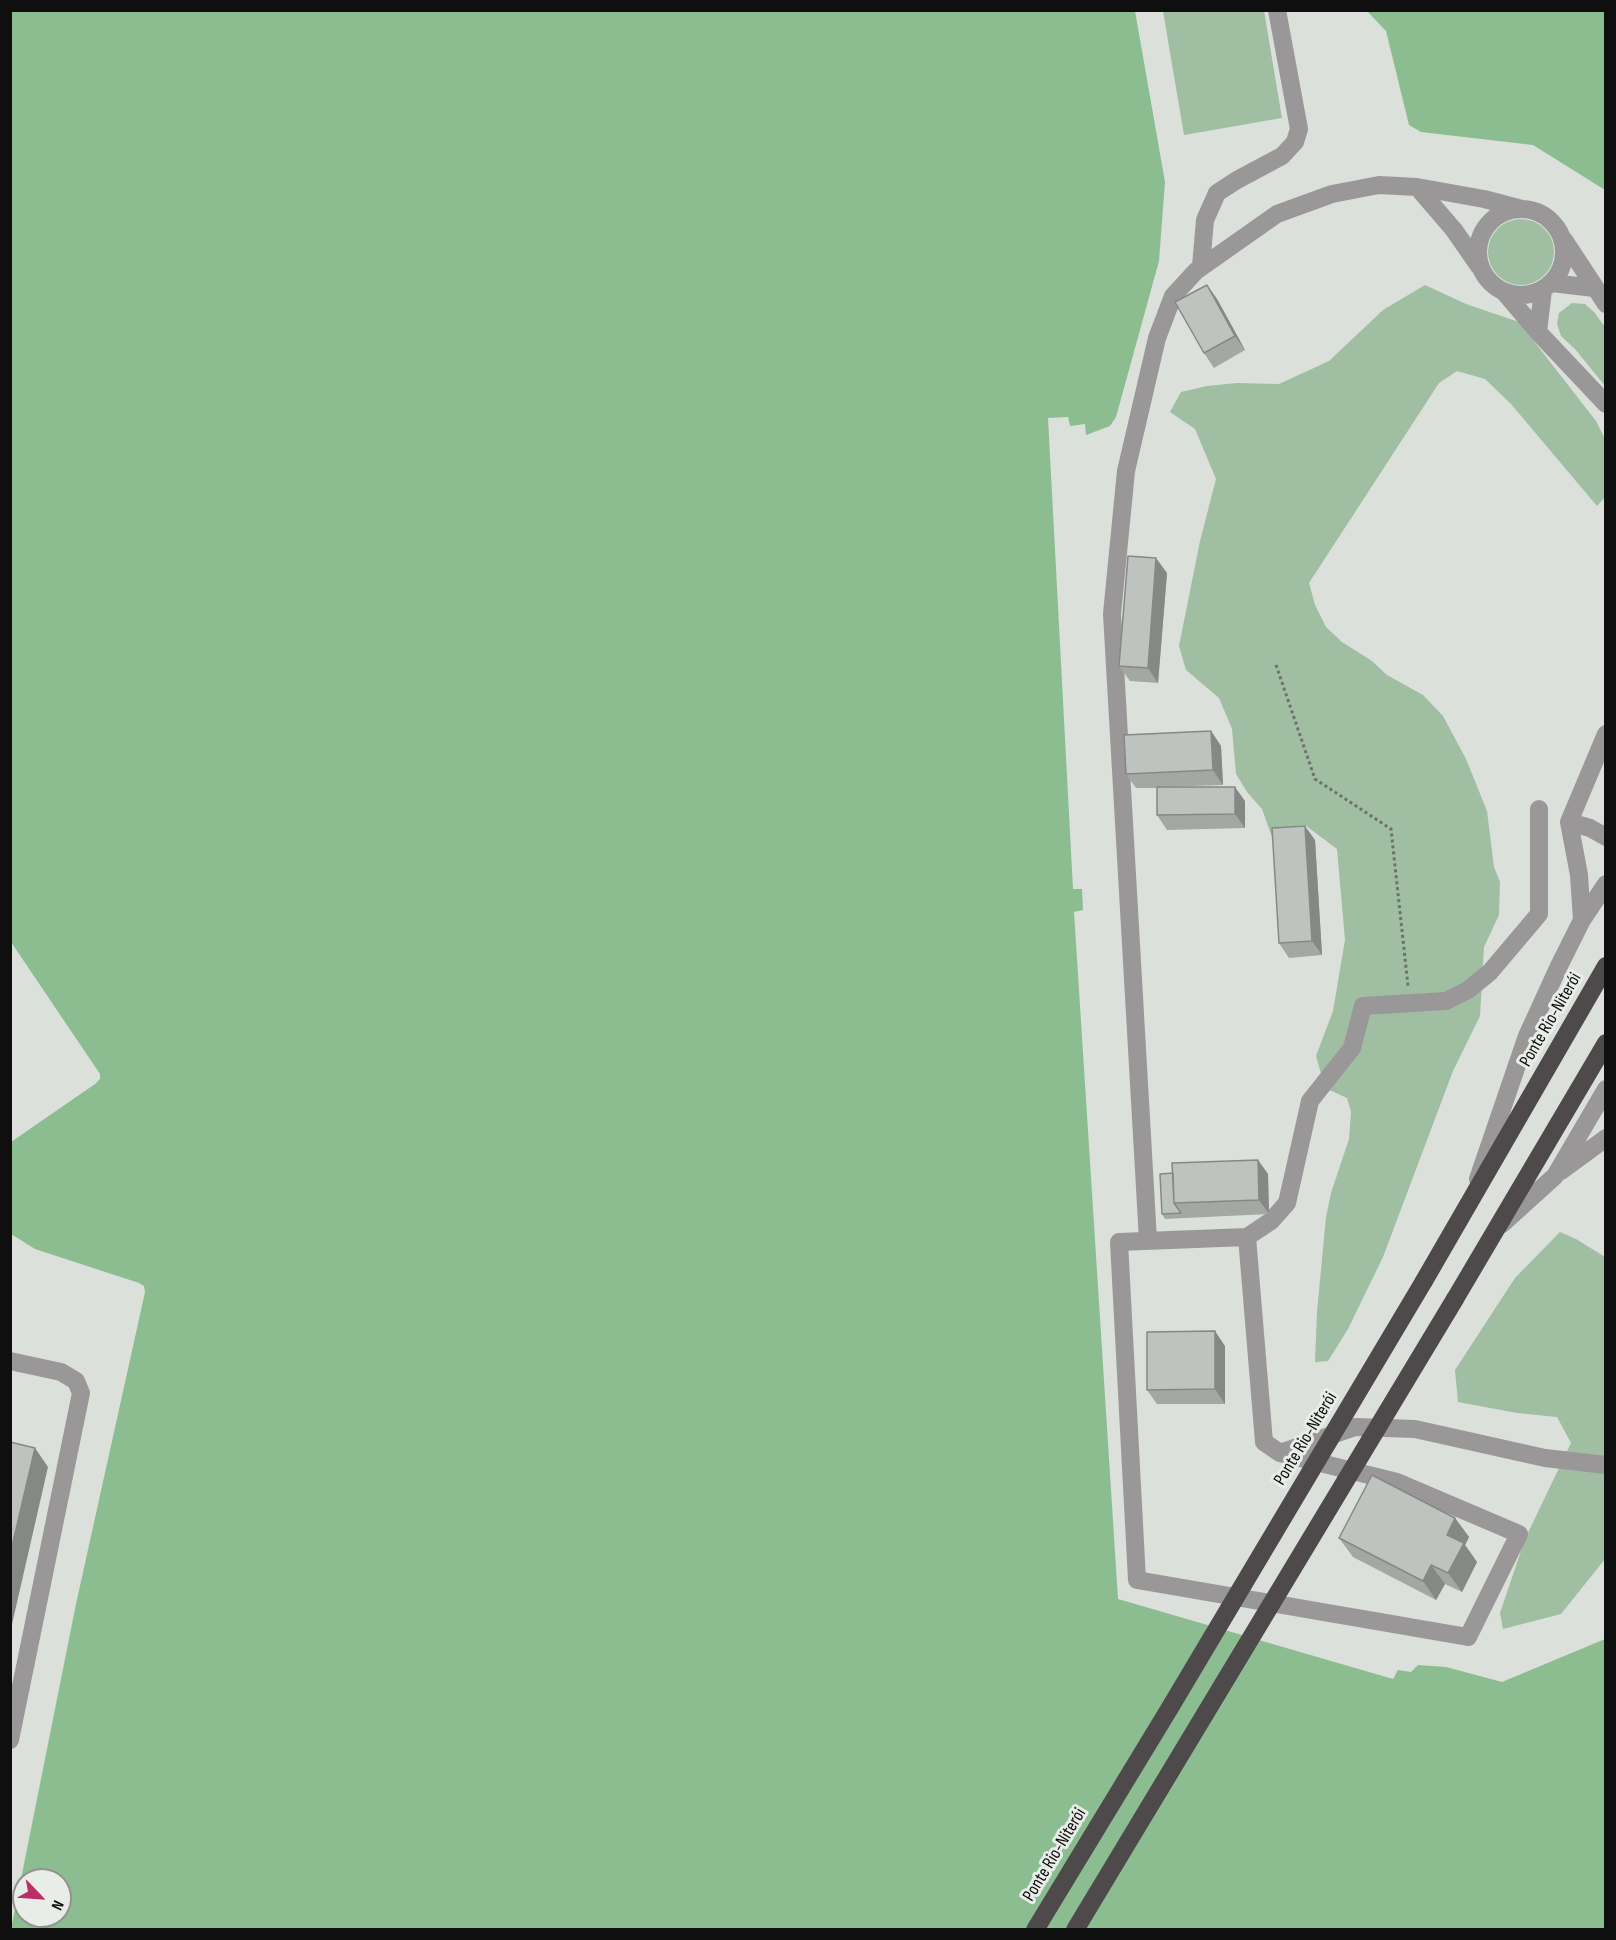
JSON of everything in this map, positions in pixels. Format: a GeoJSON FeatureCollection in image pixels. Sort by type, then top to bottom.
{"type":"FeatureCollection","features":[{"type":"Feature","properties":{"kind":"highway","name":"Ponte Rio-Niterói"},"geometry":{"type":"LineString","coordinates":[[1035,1929],[1468,1208],[1605,966]]}},
{"type":"Feature","properties":{"kind":"highway"},"geometry":{"type":"LineString","coordinates":[[1075,1929],[1498,1228],[1605,1043]]}},
{"type":"Feature","properties":{"kind":"lane"},"geometry":{"type":"LineString","coordinates":[[1201,266],[1205,220],[1217,192],[1282,156],[1295,142],[1299,129],[1277,10]]}},
{"type":"Feature","properties":{"kind":"lane"},"geometry":{"type":"LineString","coordinates":[[1148,1240],[1112,614],[1126,471],[1157,338],[1173,296],[1201,266],[1277,214],[1332,194],[1379,185],[1417,187],[1484,199],[1534,211],[1546,217],[1555,225],[1605,304]]}},
{"type":"Feature","properties":{"kind":"lane"},"geometry":{"type":"LineString","coordinates":[[1417,187],[1454,230],[1493,285],[1504,292],[1605,404]]}},
{"type":"Feature","properties":{"kind":"lane"},"geometry":{"type":"LineString","coordinates":[[1484,274],[1478,249],[1481,237],[1497,217],[1509,211],[1522,209]]}},
{"type":"Feature","properties":{"kind":"lane"},"geometry":{"type":"LineString","coordinates":[[1504,292],[1517,295],[1531,294],[1547,286],[1559,273],[1564,261],[1561,236]]}},
{"type":"Feature","properties":{"kind":"lane"},"geometry":{"type":"LineString","coordinates":[[1547,286],[1594,288]]}},
{"type":"Feature","properties":{"kind":"lane"},"geometry":{"type":"LineString","coordinates":[[1538,332],[1547,286]]}},
{"type":"Feature","properties":{"kind":"lane"},"geometry":{"type":"LineString","coordinates":[[1582,920],[1579,875],[1569,822],[1605,734]]}},
{"type":"Feature","properties":{"kind":"lane"},"geometry":{"type":"LineString","coordinates":[[1247,1237],[1264,1442],[1280,1453],[1397,1482],[1519,1534],[1468,1637],[1137,1580],[1119,1242],[1247,1237],[1271,1221],[1287,1203],[1310,1101],[1352,1048],[1363,1006],[1446,1001],[1468,990],[1490,972],[1539,914],[1539,808]]}},
{"type":"Feature","properties":{"kind":"lane"},"geometry":{"type":"LineString","coordinates":[[1569,822],[1590,828],[1605,837]]}},
{"type":"Feature","properties":{"kind":"lane"},"geometry":{"type":"LineString","coordinates":[[1468,1208],[1527,1036],[1558,966],[1582,920],[1605,884]]}},
{"type":"Feature","properties":{"kind":"lane"},"geometry":{"type":"LineString","coordinates":[[1555,1176],[1605,1089]]}},
{"type":"Feature","properties":{"kind":"lane"},"geometry":{"type":"LineString","coordinates":[[1498,1228],[1555,1176],[1605,1138]]}},
{"type":"Feature","properties":{"kind":"lane"},"geometry":{"type":"LineString","coordinates":[[10,1361],[61,1372],[76,1381],[81,1393],[10,1740]]}},
{"type":"Feature","properties":{"kind":"lane"},"geometry":{"type":"LineString","coordinates":[[1280,1453],[1355,1427],[1415,1429],[1545,1458],[1605,1465]]}},
{"type":"Feature","properties":{"kind":"path"},"geometry":{"type":"LineString","coordinates":[[1276,665],[1315,779],[1391,829],[1410,1003]]}},
{"type":"Feature","properties":{"kind":"shaded area"},"geometry":{"type":"Polygon","coordinates":[[[11,11],[1135,11],[1165,182],[1159,261],[1116,417],[1110,426],[1086,435],[1085,424],[1070,426],[1068,417],[1048,418],[1073,889],[1082,889],[1083,910],[1074,912],[1118,1599],[1393,1679],[1398,1670],[1411,1672],[1418,1665],[1446,1667],[1502,1682],[1605,1639],[1605,1929],[11,1929],[12,1924],[12,1928],[72,1928],[72,1868],[23,1868],[76,1604],[145,1292],[144,1286],[139,1283],[35,1249],[11,1234],[11,1142],[95,1084],[100,1079],[100,1074],[11,942],[11,11]]]}},
{"type":"Feature","properties":{"kind":"shaded area"},"geometry":{"type":"Polygon","coordinates":[[[1163,11],[1264,11],[1282,118],[1184,135],[1163,11]]]}},
{"type":"Feature","properties":{"kind":"shaded area"},"geometry":{"type":"Polygon","coordinates":[[[1367,11],[1605,11],[1605,190],[1533,145],[1421,132],[1409,125],[1386,31],[1367,11]]]}},
{"type":"Feature","properties":{"kind":"shaded area"},"geometry":{"type":"Polygon","coordinates":[[[1521,219],[1533,222],[1544,229],[1551,240],[1554,252],[1551,264],[1544,275],[1533,282],[1521,285],[1509,282],[1498,275],[1491,264],[1488,252],[1491,240],[1498,229],[1509,222],[1521,219]]]}},
{"type":"Feature","properties":{"kind":"shaded area"},"geometry":{"type":"Polygon","coordinates":[[[1425,285],[1466,304],[1519,322],[1596,421],[1605,439],[1605,497],[1597,506],[1511,404],[1485,379],[1457,371],[1439,383],[1309,583],[1315,605],[1326,627],[1342,642],[1372,661],[1387,675],[1423,695],[1443,716],[1466,759],[1487,811],[1494,867],[1500,882],[1499,915],[1484,947],[1480,1016],[1453,1071],[1383,1257],[1348,1329],[1328,1361],[1315,1362],[1326,1217],[1331,1193],[1349,1139],[1351,1112],[1347,1098],[1325,1088],[1316,1056],[1333,1011],[1345,940],[1337,849],[1305,825],[1286,827],[1272,837],[1262,809],[1247,792],[1236,774],[1232,729],[1219,698],[1186,670],[1179,646],[1200,541],[1216,479],[1195,429],[1170,412],[1181,392],[1237,383],[1279,384],[1329,361],[1383,310],[1425,285]]]}},
{"type":"Feature","properties":{"kind":"shaded area"},"geometry":{"type":"Polygon","coordinates":[[[1572,303],[1585,304],[1605,327],[1605,386],[1575,349],[1561,336],[1557,324],[1559,313],[1572,303]]]}},
{"type":"Feature","properties":{"kind":"shaded area"},"geometry":{"type":"Polygon","coordinates":[[[1560,1232],[1605,1257],[1605,1559],[1561,1614],[1503,1629],[1500,1613],[1525,1539],[1571,1443],[1557,1417],[1517,1413],[1458,1402],[1455,1370],[1515,1278],[1560,1232]]]}},
{"type":"Feature","properties":{"kind":"building"},"geometry":{"type":"Polygon","coordinates":[[[1207,285],[1235,336],[1204,353],[1175,302],[1207,285]]]}},
{"type":"Feature","properties":{"kind":"building"},"geometry":{"type":"Polygon","coordinates":[[[1128,556],[1156,558],[1148,668],[1119,666],[1128,556]]]}},
{"type":"Feature","properties":{"kind":"building"},"geometry":{"type":"Polygon","coordinates":[[[1211,731],[1213,770],[1126,774],[1124,735],[1211,731]]]}},
{"type":"Feature","properties":{"kind":"building"},"geometry":{"type":"Polygon","coordinates":[[[1157,787],[1235,787],[1235,814],[1157,815],[1157,787]]]}},
{"type":"Feature","properties":{"kind":"building"},"geometry":{"type":"Polygon","coordinates":[[[1305,826],[1312,941],[1279,943],[1272,828],[1305,826]]]}},
{"type":"Feature","properties":{"kind":"building"},"geometry":{"type":"Polygon","coordinates":[[[1258,1160],[1259,1200],[1174,1203],[1172,1163],[1258,1160]]]}},
{"type":"Feature","properties":{"kind":"building"},"geometry":{"type":"Polygon","coordinates":[[[1173,1173],[1174,1203],[1181,1213],[1162,1214],[1160,1174],[1173,1173]]]}},
{"type":"Feature","properties":{"kind":"building"},"geometry":{"type":"Polygon","coordinates":[[[1215,1331],[1215,1389],[1147,1390],[1147,1332],[1215,1331]]]}},
{"type":"Feature","properties":{"kind":"building"},"geometry":{"type":"Polygon","coordinates":[[[10,1442],[35,1448],[10,1555],[10,1442]]]}},
{"type":"Feature","properties":{"kind":"building"},"geometry":{"type":"Polygon","coordinates":[[[1372,1475],[1455,1518],[1447,1535],[1464,1543],[1448,1573],[1431,1565],[1423,1581],[1339,1538],[1372,1475]]]}}]}
